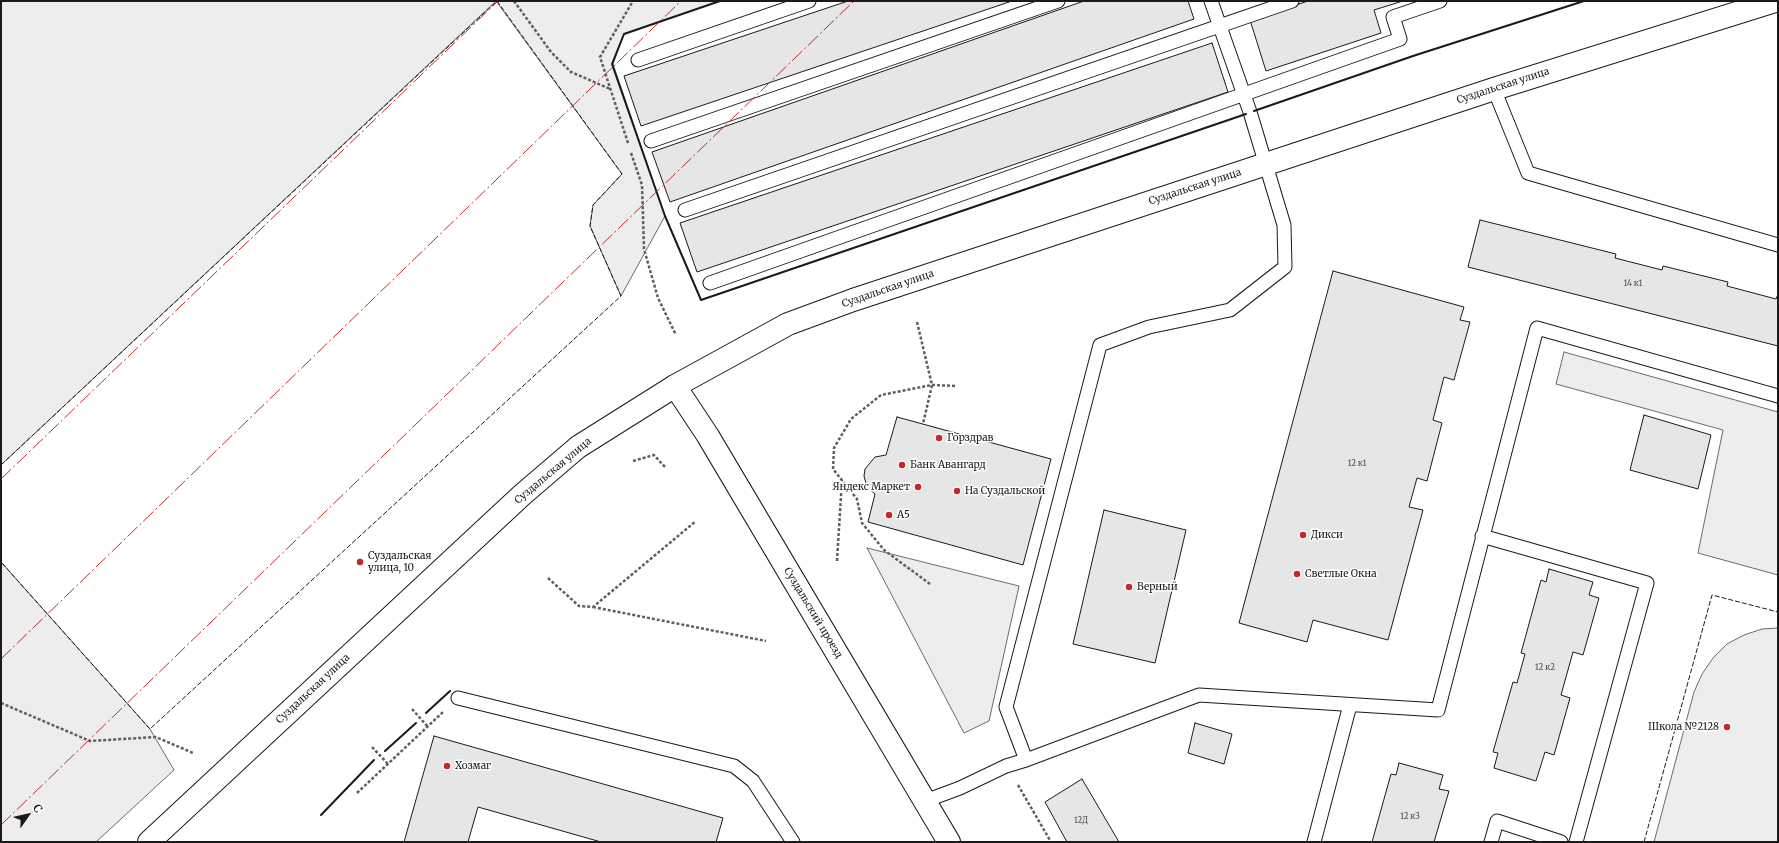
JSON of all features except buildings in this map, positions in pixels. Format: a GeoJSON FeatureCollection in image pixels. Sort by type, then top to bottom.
{"type":"FeatureCollection","features":[{"type":"Feature","properties":{"kind":"street","name":"Суздальская улица"},"geometry":{"type":"LineString","coordinates":[[149,842],[522,495],[578,447],[675,386],[788,324],[853,300],[1494,89],[1775,1]]}},
{"type":"Feature","properties":{"kind":"street","name":"Суздальский проезд"},"geometry":{"type":"LineString","coordinates":[[675,386],[711,442],[949,842]]}},
{"type":"Feature","properties":{"kind":"lane"},"geometry":{"type":"LineString","coordinates":[[638,60],[809,1]]}},
{"type":"Feature","properties":{"kind":"lane"},"geometry":{"type":"LineString","coordinates":[[651,141],[1058,1]]}},
{"type":"Feature","properties":{"kind":"lane"},"geometry":{"type":"LineString","coordinates":[[1026,760],[1006,706],[1100,345],[1149,327],[1230,310],[1285,267],[1284,225],[1244,94],[1211,1]]}},
{"type":"Feature","properties":{"kind":"lane"},"geometry":{"type":"LineString","coordinates":[[685,210],[1292,1]]}},
{"type":"Feature","properties":{"kind":"lane"},"geometry":{"type":"LineString","coordinates":[[710,282],[1400,39],[1393,17],[1440,1]]}},
{"type":"Feature","properties":{"kind":"lane"},"geometry":{"type":"LineString","coordinates":[[1494,89],[1528,173],[1778,245]]}},
{"type":"Feature","properties":{"kind":"lane"},"geometry":{"type":"LineString","coordinates":[[925,801],[960,788],[1006,766],[1026,760],[1199,695],[1438,710],[1537,328],[1778,396]]}},
{"type":"Feature","properties":{"kind":"lane"},"geometry":{"type":"LineString","coordinates":[[1482,536],[1647,583],[1576,842]]}},
{"type":"Feature","properties":{"kind":"lane"},"geometry":{"type":"LineString","coordinates":[[458,698],[734,766],[753,782],[793,842]]}},
{"type":"Feature","properties":{"kind":"lane"},"geometry":{"type":"LineString","coordinates":[[1314,842],[1350,705]]}},
{"type":"Feature","properties":{"kind":"lane"},"geometry":{"type":"LineString","coordinates":[[1491,842],[1497,821],[1561,842]]}},
{"type":"Feature","properties":{"kind":"path"},"geometry":{"type":"LineString","coordinates":[[514,1],[551,52],[571,72],[610,89]]}},
{"type":"Feature","properties":{"kind":"path"},"geometry":{"type":"LineString","coordinates":[[633,1],[600,57],[642,185],[644,250],[658,298],[676,335]]}},
{"type":"Feature","properties":{"kind":"path"},"geometry":{"type":"LineString","coordinates":[[917,322],[932,385],[923,424]]}},
{"type":"Feature","properties":{"kind":"path"},"geometry":{"type":"LineString","coordinates":[[930,584],[884,550],[862,523],[857,499],[833,468],[834,448],[851,419],[881,395],[932,385],[957,386]]}},
{"type":"Feature","properties":{"kind":"path"},"geometry":{"type":"LineString","coordinates":[[634,461],[654,455],[665,467]]}},
{"type":"Feature","properties":{"kind":"path"},"geometry":{"type":"LineString","coordinates":[[837,561],[842,480]]}},
{"type":"Feature","properties":{"kind":"path"},"geometry":{"type":"LineString","coordinates":[[593,607],[696,521]]}},
{"type":"Feature","properties":{"kind":"path"},"geometry":{"type":"LineString","coordinates":[[548,578],[579,606],[593,607],[766,641]]}},
{"type":"Feature","properties":{"kind":"path"},"geometry":{"type":"LineString","coordinates":[[357,793],[458,698]]}},
{"type":"Feature","properties":{"kind":"path"},"geometry":{"type":"LineString","coordinates":[[1,704],[90,741],[156,737],[193,753]]}},
{"type":"Feature","properties":{"kind":"path"},"geometry":{"type":"LineString","coordinates":[[412,709],[428,727]]}},
{"type":"Feature","properties":{"kind":"path"},"geometry":{"type":"LineString","coordinates":[[372,747],[388,764]]}},
{"type":"Feature","properties":{"kind":"path"},"geometry":{"type":"LineString","coordinates":[[1006,766],[1051,842]]}},
{"type":"Feature","properties":{"kind":"shaded area"},"geometry":{"type":"Polygon","coordinates":[[[1,1],[496,1],[1,465],[1,1]]]}},
{"type":"Feature","properties":{"kind":"shaded area"},"geometry":{"type":"Polygon","coordinates":[[[496,1],[720,1],[624,34],[613,64],[665,216],[621,296],[590,226],[593,205],[622,174],[496,1]]]}},
{"type":"Feature","properties":{"kind":"shaded area"},"geometry":{"type":"Polygon","coordinates":[[[1564,352],[1778,412],[1778,575],[1698,553],[1723,430],[1556,384],[1564,352]]]}},
{"type":"Feature","properties":{"kind":"shaded area"},"geometry":{"type":"Polygon","coordinates":[[[867,548],[1019,586],[989,721],[964,733],[867,548]]]}},
{"type":"Feature","properties":{"kind":"shaded area"},"geometry":{"type":"Polygon","coordinates":[[[1,562],[150,729],[174,770],[96,842],[1,842],[1,562]]]}},
{"type":"Feature","properties":{"kind":"shaded area","name":"Школа №2128"},"geometry":{"type":"Polygon","coordinates":[[[1778,628],[1778,842],[1654,842],[1694,692],[1702,674],[1713,658],[1727,644],[1744,635],[1762,629],[1778,628]]]}},
{"type":"Feature","properties":{"kind":"fence"},"geometry":{"type":"LineString","coordinates":[[1,465],[497,1],[622,174],[593,205],[590,226],[621,296],[150,729],[1,562]]}},
{"type":"Feature","properties":{"kind":"fence"},"geometry":{"type":"LineString","coordinates":[[1644,842],[1712,595],[1778,612]]}},
{"type":"Feature","properties":{"kind":"wall"},"geometry":{"type":"LineString","coordinates":[[720,1],[624,34],[612,64],[665,216],[701,300],[1246,114]]}},
{"type":"Feature","properties":{"kind":"wall"},"geometry":{"type":"LineString","coordinates":[[1254,111],[1413,56],[1584,1]]}},
{"type":"Feature","properties":{"kind":"wall"},"geometry":{"type":"LineString","coordinates":[[426,713],[450,691]]}},
{"type":"Feature","properties":{"kind":"wall"},"geometry":{"type":"LineString","coordinates":[[385,751],[416,723]]}},
{"type":"Feature","properties":{"kind":"wall"},"geometry":{"type":"LineString","coordinates":[[321,815],[374,760]]}},
{"type":"Feature","properties":{"kind":"power"},"geometry":{"type":"LineString","coordinates":[[1,479],[498,1]]}},
{"type":"Feature","properties":{"kind":"power"},"geometry":{"type":"LineString","coordinates":[[1,659],[681,1]]}},
{"type":"Feature","properties":{"kind":"power"},"geometry":{"type":"LineString","coordinates":[[1,825],[854,1]]}},
{"type":"Feature","properties":{"kind":"place","name":"Горздрав"},"geometry":{"type":"Point","coordinates":[939,438]}},
{"type":"Feature","properties":{"kind":"place","name":"Банк Авангард"},"geometry":{"type":"Point","coordinates":[902,465]}},
{"type":"Feature","properties":{"kind":"place","name":"Яндекс Маркет"},"geometry":{"type":"Point","coordinates":[918,487]}},
{"type":"Feature","properties":{"kind":"place","name":"На Суздальской"},"geometry":{"type":"Point","coordinates":[957,491]}},
{"type":"Feature","properties":{"kind":"place","name":"А5"},"geometry":{"type":"Point","coordinates":[889,515]}},
{"type":"Feature","properties":{"kind":"place","name":"Дикси"},"geometry":{"type":"Point","coordinates":[1303,535]}},
{"type":"Feature","properties":{"kind":"place","name":"Суздальская улица, 10"},"geometry":{"type":"Point","coordinates":[360,562]}},
{"type":"Feature","properties":{"kind":"place","name":"Светлые Окна"},"geometry":{"type":"Point","coordinates":[1297,574]}},
{"type":"Feature","properties":{"kind":"place","name":"Верный"},"geometry":{"type":"Point","coordinates":[1129,587]}},
{"type":"Feature","properties":{"kind":"place","name":"Школа №2128"},"geometry":{"type":"Point","coordinates":[1727,727]}},
{"type":"Feature","properties":{"kind":"place","name":"Хозмаг"},"geometry":{"type":"Point","coordinates":[447,766]}}]}
